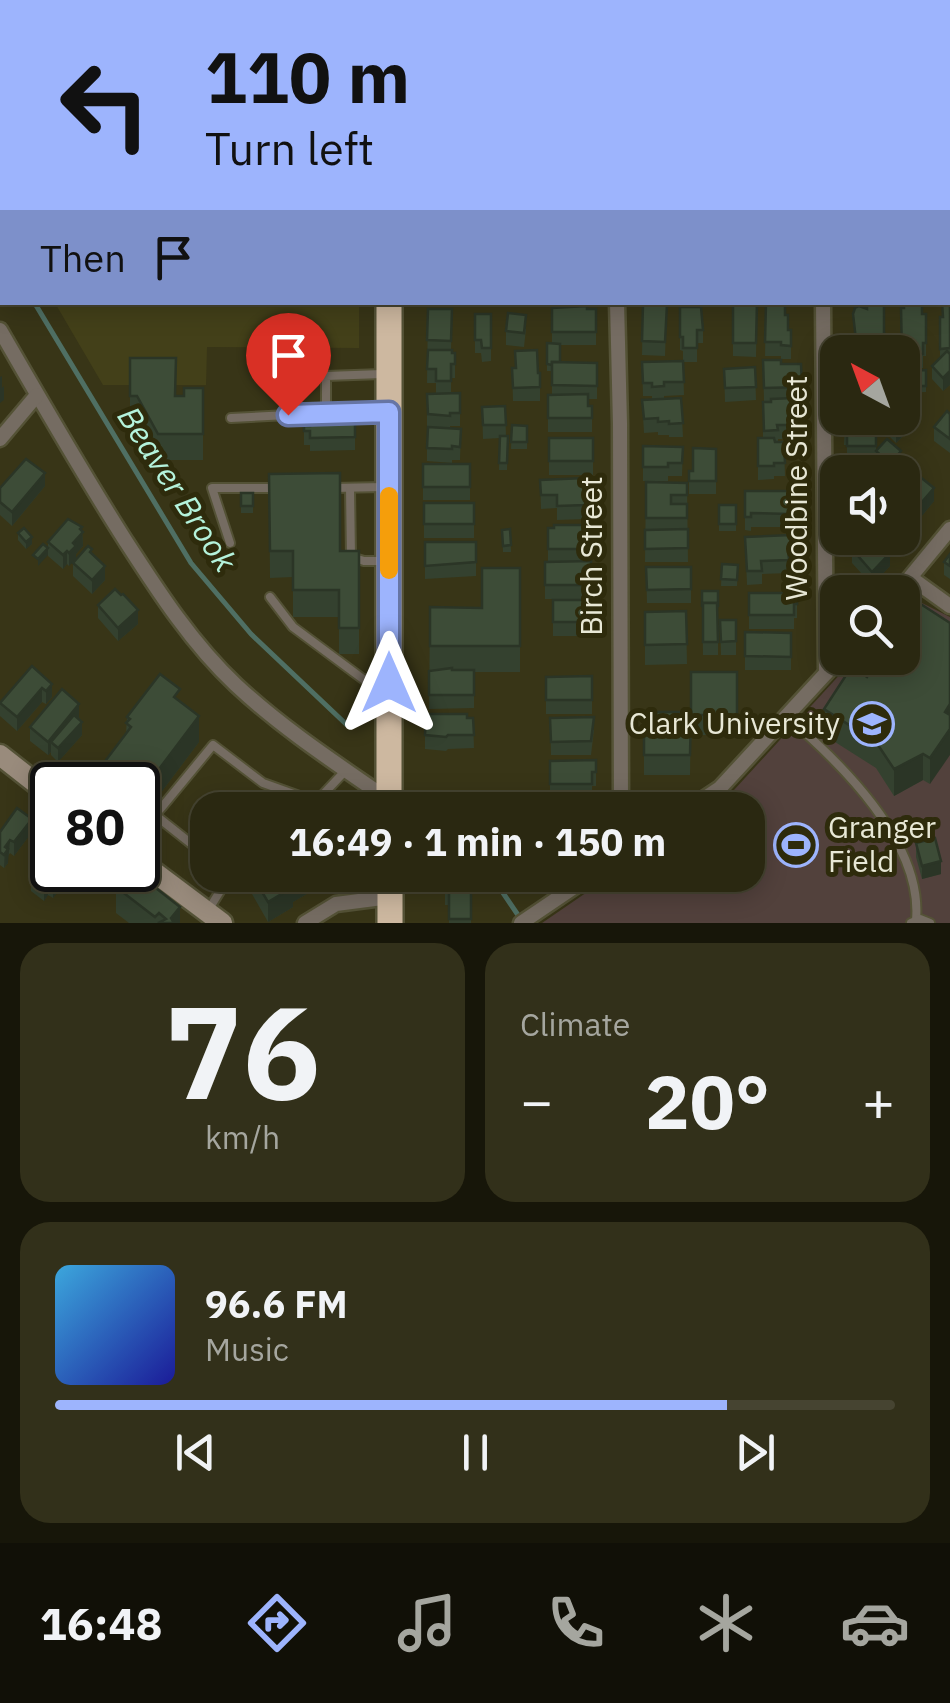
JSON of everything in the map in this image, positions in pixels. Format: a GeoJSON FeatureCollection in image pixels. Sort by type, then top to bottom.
{"type":"FeatureCollection","features":[{"type":"Feature","properties":{"kind":"highway"},"geometry":{"type":"LineString","coordinates":[[389,305],[390,792]]}},
{"type":"Feature","properties":{"kind":"street","name":"Birch Street"},"geometry":{"type":"LineString","coordinates":[[617,305],[621,792]]}},
{"type":"Feature","properties":{"kind":"street","name":"Woodbine Street"},"geometry":{"type":"LineString","coordinates":[[823,305],[825,575]]}},
{"type":"Feature","properties":{"kind":"street"},"geometry":{"type":"LineString","coordinates":[[0,330],[138,560],[212,660],[265,711],[374,792]]}},
{"type":"Feature","properties":{"kind":"street"},"geometry":{"type":"LineString","coordinates":[[0,439],[37,395]]}},
{"type":"Feature","properties":{"kind":"street"},"geometry":{"type":"LineString","coordinates":[[913,575],[950,529]]}},
{"type":"Feature","properties":{"kind":"street"},"geometry":{"type":"LineString","coordinates":[[920,584],[950,606]]}},
{"type":"Feature","properties":{"kind":"street"},"geometry":{"type":"LineString","coordinates":[[714,792],[824,675]]}},
{"type":"Feature","properties":{"kind":"street"},"geometry":{"type":"LineString","coordinates":[[0,756],[30,779]]}},
{"type":"Feature","properties":{"kind":"street"},"geometry":{"type":"LineString","coordinates":[[160,877],[214,918]]}},
{"type":"Feature","properties":{"kind":"street"},"geometry":{"type":"LineString","coordinates":[[521,923],[567,892]]}},
{"type":"Feature","properties":{"kind":"street"},"geometry":{"type":"LineString","coordinates":[[305,923],[336,904],[390,899]]}},
{"type":"Feature","properties":{"kind":"lane"},"geometry":{"type":"LineString","coordinates":[[326,413],[326,376],[389,374]]}},
{"type":"Feature","properties":{"kind":"lane"},"geometry":{"type":"LineString","coordinates":[[232,418],[389,412]]}},
{"type":"Feature","properties":{"kind":"lane"},"geometry":{"type":"LineString","coordinates":[[330,488],[389,487]]}},
{"type":"Feature","properties":{"kind":"lane"},"geometry":{"type":"LineString","coordinates":[[230,543],[212,488],[291,488]]}},
{"type":"Feature","properties":{"kind":"lane"},"geometry":{"type":"LineString","coordinates":[[350,488],[351,556],[389,562]]}},
{"type":"Feature","properties":{"kind":"lane"},"geometry":{"type":"LineString","coordinates":[[270,596],[294,627],[363,679],[389,683]]}},
{"type":"Feature","properties":{"kind":"lane"},"geometry":{"type":"LineString","coordinates":[[787,717],[834,759],[892,833],[914,887],[914,921],[930,923]]}},
{"type":"Feature","properties":{"kind":"lane"},"geometry":{"type":"LineString","coordinates":[[160,809],[213,745],[264,783],[289,792]]}},
{"type":"Feature","properties":{"kind":"lane"},"geometry":{"type":"LineString","coordinates":[[325,792],[346,770]]}},
{"type":"Feature","properties":{"kind":"lane"},"geometry":{"type":"LineString","coordinates":[[160,819],[190,843]]}},
{"type":"Feature","properties":{"kind":"lane"},"geometry":{"type":"LineString","coordinates":[[214,918],[224,892]]}},
{"type":"Feature","properties":{"kind":"shaded area"},"geometry":{"type":"Polygon","coordinates":[[[56,305],[359,305],[359,348],[207,347],[206,385],[103,385],[56,305]]]}},
{"type":"Feature","properties":{"kind":"shaded area","name":"Clark University"},"geometry":{"type":"Polygon","coordinates":[[[920,602],[950,617],[950,923],[542,923],[587,892],[765,892],[765,792],[731,792],[839,675],[920,675],[920,602]]]}},
{"type":"Feature","properties":{"kind":"building"},"geometry":{"type":"Polygon","coordinates":[[[643,305],[667,305],[665,342],[642,341],[643,305]]]}},
{"type":"Feature","properties":{"kind":"building"},"geometry":{"type":"Polygon","coordinates":[[[733,305],[757,305],[756,343],[733,343],[733,305]]]}},
{"type":"Feature","properties":{"kind":"building"},"geometry":{"type":"Polygon","coordinates":[[[766,305],[785,305],[791,346],[765,342],[766,305]]]}},
{"type":"Feature","properties":{"kind":"building"},"geometry":{"type":"Polygon","coordinates":[[[867,305],[884,305],[886,335],[855,335],[853,314],[859,306],[867,309],[867,305]]]}},
{"type":"Feature","properties":{"kind":"building"},"geometry":{"type":"Polygon","coordinates":[[[922,305],[922,314],[926,314],[923,354],[920,335],[902,335],[901,308],[922,305]]]}},
{"type":"Feature","properties":{"kind":"building"},"geometry":{"type":"Polygon","coordinates":[[[942,305],[950,305],[950,348],[940,349],[940,317],[942,305]]]}},
{"type":"Feature","properties":{"kind":"building"},"geometry":{"type":"Polygon","coordinates":[[[680,307],[701,307],[703,330],[697,330],[697,348],[683,348],[680,307]]]}},
{"type":"Feature","properties":{"kind":"building"},"geometry":{"type":"Polygon","coordinates":[[[552,308],[596,309],[596,332],[552,332],[552,308]]]}},
{"type":"Feature","properties":{"kind":"building"},"geometry":{"type":"Polygon","coordinates":[[[428,309],[452,309],[451,341],[427,340],[428,309]]]}},
{"type":"Feature","properties":{"kind":"building"},"geometry":{"type":"Polygon","coordinates":[[[508,313],[526,315],[524,333],[506,331],[508,313]]]}},
{"type":"Feature","properties":{"kind":"building"},"geometry":{"type":"Polygon","coordinates":[[[475,314],[491,314],[491,348],[482,348],[481,340],[475,340],[475,314]]]}},
{"type":"Feature","properties":{"kind":"building"},"geometry":{"type":"Polygon","coordinates":[[[314,341],[326,341],[326,353],[314,354],[314,341]]]}},
{"type":"Feature","properties":{"kind":"building"},"geometry":{"type":"Polygon","coordinates":[[[547,343],[560,344],[560,362],[547,364],[547,343]]]}},
{"type":"Feature","properties":{"kind":"building"},"geometry":{"type":"Polygon","coordinates":[[[428,350],[455,353],[451,381],[436,381],[436,369],[427,369],[428,350]]]}},
{"type":"Feature","properties":{"kind":"building"},"geometry":{"type":"Polygon","coordinates":[[[537,350],[540,387],[513,388],[515,351],[537,350]]]}},
{"type":"Feature","properties":{"kind":"building"},"geometry":{"type":"Polygon","coordinates":[[[947,351],[950,371],[943,378],[932,366],[947,351]]]}},
{"type":"Feature","properties":{"kind":"building"},"geometry":{"type":"Polygon","coordinates":[[[130,358],[176,358],[175,396],[184,396],[184,388],[203,388],[203,434],[158,434],[137,396],[130,396],[130,358]]]}},
{"type":"Feature","properties":{"kind":"building"},"geometry":{"type":"Polygon","coordinates":[[[763,360],[801,364],[802,387],[764,388],[763,360]]]}},
{"type":"Feature","properties":{"kind":"building"},"geometry":{"type":"Polygon","coordinates":[[[683,361],[684,382],[664,382],[664,386],[652,387],[652,383],[643,383],[642,362],[683,361]]]}},
{"type":"Feature","properties":{"kind":"building"},"geometry":{"type":"Polygon","coordinates":[[[552,362],[597,363],[597,386],[552,385],[552,362]]]}},
{"type":"Feature","properties":{"kind":"building"},"geometry":{"type":"Polygon","coordinates":[[[755,367],[756,387],[725,388],[724,369],[755,367]]]}},
{"type":"Feature","properties":{"kind":"building"},"geometry":{"type":"Polygon","coordinates":[[[920,370],[926,370],[926,386],[920,386],[920,370]]]}},
{"type":"Feature","properties":{"kind":"building"},"geometry":{"type":"Polygon","coordinates":[[[460,393],[460,413],[428,414],[427,394],[460,393]]]}},
{"type":"Feature","properties":{"kind":"building"},"geometry":{"type":"Polygon","coordinates":[[[588,394],[592,418],[548,418],[548,395],[588,394]]]}},
{"type":"Feature","properties":{"kind":"building"},"geometry":{"type":"Polygon","coordinates":[[[681,398],[683,423],[644,419],[642,400],[681,398]]]}},
{"type":"Feature","properties":{"kind":"building"},"geometry":{"type":"Polygon","coordinates":[[[793,398],[794,425],[777,425],[778,430],[764,431],[763,402],[793,398]]]}},
{"type":"Feature","properties":{"kind":"building"},"geometry":{"type":"Polygon","coordinates":[[[505,406],[506,425],[483,425],[482,407],[505,406]]]}},
{"type":"Feature","properties":{"kind":"building"},"geometry":{"type":"Polygon","coordinates":[[[947,411],[950,414],[950,439],[934,427],[947,411]]]}},
{"type":"Feature","properties":{"kind":"building"},"geometry":{"type":"Polygon","coordinates":[[[355,414],[355,437],[310,438],[310,431],[304,431],[304,426],[310,426],[310,415],[355,414]]]}},
{"type":"Feature","properties":{"kind":"building"},"geometry":{"type":"Polygon","coordinates":[[[512,425],[527,426],[527,442],[511,442],[512,425]]]}},
{"type":"Feature","properties":{"kind":"building"},"geometry":{"type":"Polygon","coordinates":[[[428,427],[461,429],[460,447],[427,448],[428,427]]]}},
{"type":"Feature","properties":{"kind":"building"},"geometry":{"type":"Polygon","coordinates":[[[847,435],[876,435],[876,446],[847,446],[847,435]]]}},
{"type":"Feature","properties":{"kind":"building"},"geometry":{"type":"Polygon","coordinates":[[[500,436],[508,436],[507,463],[499,463],[500,436]]]}},
{"type":"Feature","properties":{"kind":"building"},"geometry":{"type":"Polygon","coordinates":[[[549,438],[593,438],[593,461],[549,461],[549,438]]]}},
{"type":"Feature","properties":{"kind":"building"},"geometry":{"type":"Polygon","coordinates":[[[758,438],[784,442],[785,463],[758,466],[758,438]]]}},
{"type":"Feature","properties":{"kind":"building"},"geometry":{"type":"Polygon","coordinates":[[[887,439],[901,451],[898,455],[880,455],[876,451],[887,439]]]}},
{"type":"Feature","properties":{"kind":"building"},"geometry":{"type":"Polygon","coordinates":[[[643,446],[683,447],[682,463],[643,467],[643,446]]]}},
{"type":"Feature","properties":{"kind":"building"},"geometry":{"type":"Polygon","coordinates":[[[693,448],[716,449],[716,481],[689,481],[693,448]]]}},
{"type":"Feature","properties":{"kind":"building"},"geometry":{"type":"Polygon","coordinates":[[[26,459],[45,473],[12,512],[0,502],[0,488],[26,459]]]}},
{"type":"Feature","properties":{"kind":"building"},"geometry":{"type":"Polygon","coordinates":[[[423,464],[470,464],[470,487],[423,487],[423,464]]]}},
{"type":"Feature","properties":{"kind":"building"},"geometry":{"type":"Polygon","coordinates":[[[340,473],[340,551],[359,551],[359,628],[339,628],[339,590],[293,590],[293,551],[270,551],[269,474],[340,473]]]}},
{"type":"Feature","properties":{"kind":"building"},"geometry":{"type":"Polygon","coordinates":[[[920,477],[934,488],[920,502],[920,477]]]}},
{"type":"Feature","properties":{"kind":"building"},"geometry":{"type":"Polygon","coordinates":[[[585,478],[586,505],[557,506],[557,495],[541,495],[540,480],[585,478]]]}},
{"type":"Feature","properties":{"kind":"building"},"geometry":{"type":"Polygon","coordinates":[[[646,482],[687,483],[687,495],[671,495],[671,504],[687,504],[687,518],[646,518],[646,482]]]}},
{"type":"Feature","properties":{"kind":"building"},"geometry":{"type":"Polygon","coordinates":[[[745,491],[790,491],[790,514],[751,513],[751,517],[745,517],[745,491]]]}},
{"type":"Feature","properties":{"kind":"building"},"geometry":{"type":"Polygon","coordinates":[[[241,493],[253,493],[253,506],[241,506],[241,493]]]}},
{"type":"Feature","properties":{"kind":"building"},"geometry":{"type":"Polygon","coordinates":[[[424,503],[474,503],[474,524],[424,524],[424,503]]]}},
{"type":"Feature","properties":{"kind":"building"},"geometry":{"type":"Polygon","coordinates":[[[719,505],[736,505],[736,524],[719,524],[719,505]]]}},
{"type":"Feature","properties":{"kind":"building"},"geometry":{"type":"Polygon","coordinates":[[[68,519],[82,527],[83,532],[73,543],[76,546],[63,555],[48,542],[68,519]]]}},
{"type":"Feature","properties":{"kind":"building"},"geometry":{"type":"Polygon","coordinates":[[[590,525],[590,549],[548,549],[548,528],[590,525]]]}},
{"type":"Feature","properties":{"kind":"building"},"geometry":{"type":"Polygon","coordinates":[[[24,528],[32,537],[26,542],[18,533],[24,528]]]}},
{"type":"Feature","properties":{"kind":"building"},"geometry":{"type":"Polygon","coordinates":[[[510,529],[511,545],[503,546],[502,530],[510,529]]]}},
{"type":"Feature","properties":{"kind":"building"},"geometry":{"type":"Polygon","coordinates":[[[688,529],[688,548],[645,549],[645,530],[688,529]]]}},
{"type":"Feature","properties":{"kind":"building"},"geometry":{"type":"Polygon","coordinates":[[[791,535],[789,560],[761,561],[762,571],[747,571],[745,537],[791,535]]]}},
{"type":"Feature","properties":{"kind":"building"},"geometry":{"type":"Polygon","coordinates":[[[425,542],[476,542],[476,562],[425,566],[425,542]]]}},
{"type":"Feature","properties":{"kind":"building"},"geometry":{"type":"Polygon","coordinates":[[[43,544],[48,548],[38,559],[33,555],[43,544]]]}},
{"type":"Feature","properties":{"kind":"building"},"geometry":{"type":"Polygon","coordinates":[[[88,546],[105,566],[92,580],[73,563],[88,546]]]}},
{"type":"Feature","properties":{"kind":"building"},"geometry":{"type":"Polygon","coordinates":[[[857,555],[888,555],[872,572],[857,555]]]}},
{"type":"Feature","properties":{"kind":"building"},"geometry":{"type":"Polygon","coordinates":[[[591,561],[591,585],[545,585],[545,562],[591,561]]]}},
{"type":"Feature","properties":{"kind":"building"},"geometry":{"type":"Polygon","coordinates":[[[722,564],[738,565],[737,580],[721,579],[722,564]]]}},
{"type":"Feature","properties":{"kind":"building"},"geometry":{"type":"Polygon","coordinates":[[[646,567],[691,567],[691,589],[647,590],[646,567]]]}},
{"type":"Feature","properties":{"kind":"building"},"geometry":{"type":"Polygon","coordinates":[[[482,568],[520,568],[520,646],[430,646],[430,607],[482,608],[482,568]]]}},
{"type":"Feature","properties":{"kind":"building"},"geometry":{"type":"Polygon","coordinates":[[[115,589],[138,610],[118,628],[98,605],[115,589]]]}},
{"type":"Feature","properties":{"kind":"building"},"geometry":{"type":"Polygon","coordinates":[[[702,591],[718,591],[718,607],[717,603],[703,603],[702,607],[702,591]]]}},
{"type":"Feature","properties":{"kind":"building"},"geometry":{"type":"Polygon","coordinates":[[[749,593],[797,593],[794,615],[749,615],[749,593]]]}},
{"type":"Feature","properties":{"kind":"building"},"geometry":{"type":"Polygon","coordinates":[[[553,600],[591,600],[591,622],[553,622],[553,600]]]}},
{"type":"Feature","properties":{"kind":"building"},"geometry":{"type":"Polygon","coordinates":[[[703,603],[717,603],[718,642],[703,642],[703,603]]]}},
{"type":"Feature","properties":{"kind":"building"},"geometry":{"type":"Polygon","coordinates":[[[920,604],[950,623],[950,704],[945,712],[950,715],[950,729],[930,758],[923,754],[894,769],[876,742],[824,709],[846,675],[920,675],[920,604]]]}},
{"type":"Feature","properties":{"kind":"building"},"geometry":{"type":"Polygon","coordinates":[[[686,611],[687,644],[645,645],[645,612],[686,611]]]}},
{"type":"Feature","properties":{"kind":"building"},"geometry":{"type":"Polygon","coordinates":[[[720,620],[736,620],[736,641],[721,642],[720,620]]]}},
{"type":"Feature","properties":{"kind":"building"},"geometry":{"type":"Polygon","coordinates":[[[745,632],[791,633],[791,657],[745,656],[745,632]]]}},
{"type":"Feature","properties":{"kind":"building"},"geometry":{"type":"Polygon","coordinates":[[[32,666],[52,684],[46,691],[42,688],[17,717],[0,703],[32,666]]]}},
{"type":"Feature","properties":{"kind":"building"},"geometry":{"type":"Polygon","coordinates":[[[474,670],[474,695],[429,695],[429,671],[474,670]]]}},
{"type":"Feature","properties":{"kind":"building"},"geometry":{"type":"Polygon","coordinates":[[[691,672],[737,672],[737,715],[691,715],[691,672]]]}},
{"type":"Feature","properties":{"kind":"building"},"geometry":{"type":"Polygon","coordinates":[[[160,674],[180,689],[174,697],[199,716],[160,768],[160,762],[105,762],[131,727],[126,723],[130,719],[127,717],[160,674]]]}},
{"type":"Feature","properties":{"kind":"building"},"geometry":{"type":"Polygon","coordinates":[[[592,676],[592,700],[546,700],[546,677],[592,676]]]}},
{"type":"Feature","properties":{"kind":"building"},"geometry":{"type":"Polygon","coordinates":[[[62,689],[79,704],[48,742],[30,727],[62,689]]]}},
{"type":"Feature","properties":{"kind":"building"},"geometry":{"type":"Polygon","coordinates":[[[644,712],[691,712],[690,755],[644,755],[644,712]]]}},
{"type":"Feature","properties":{"kind":"building"},"geometry":{"type":"Polygon","coordinates":[[[426,714],[467,714],[467,718],[473,718],[474,735],[425,735],[426,714]]]}},
{"type":"Feature","properties":{"kind":"building"},"geometry":{"type":"Polygon","coordinates":[[[74,715],[82,722],[58,748],[51,742],[74,715]]]}},
{"type":"Feature","properties":{"kind":"building"},"geometry":{"type":"Polygon","coordinates":[[[594,717],[591,741],[551,742],[550,718],[594,717]]]}},
{"type":"Feature","properties":{"kind":"building"},"geometry":{"type":"Polygon","coordinates":[[[596,760],[592,784],[550,784],[550,761],[596,760]]]}},
{"type":"Feature","properties":{"kind":"building"},"geometry":{"type":"Polygon","coordinates":[[[17,808],[30,818],[14,842],[10,840],[5,847],[8,849],[4,855],[0,852],[0,832],[17,808]]]}},
{"type":"Feature","properties":{"kind":"building"},"geometry":{"type":"Polygon","coordinates":[[[935,838],[941,861],[922,866],[916,843],[935,838]]]}},
{"type":"Feature","properties":{"kind":"building"},"geometry":{"type":"Polygon","coordinates":[[[160,891],[180,907],[171,918],[174,923],[158,923],[166,919],[159,913],[155,917],[122,892],[160,891]]]}},
{"type":"Feature","properties":{"kind":"building"},"geometry":{"type":"Polygon","coordinates":[[[262,892],[285,892],[268,902],[262,892]]]}},
{"type":"Feature","properties":{"kind":"building"},"geometry":{"type":"Polygon","coordinates":[[[449,892],[471,892],[471,919],[449,919],[449,892]]]}},
{"type":"Feature","properties":{"kind":"waterway","name":"Beaver Brook"},"geometry":{"type":"LineString","coordinates":[[36,305],[191,563],[251,634],[347,725]]}},
{"type":"Feature","properties":{"kind":"waterway","name":"Beaver Brook"},"geometry":{"type":"LineString","coordinates":[[502,892],[520,918]]}},
{"type":"Feature","properties":{"kind":"slow traffic"},"geometry":{"type":"LineString","coordinates":[[389,496],[389,570]]}},
{"type":"Feature","properties":{"kind":"place","name":"Clark University"},"geometry":{"type":"Point","coordinates":[872,724]}},
{"type":"Feature","properties":{"kind":"place","name":"Granger Field"},"geometry":{"type":"Point","coordinates":[796,845]}},
{"type":"Feature","properties":{"kind":"route"},"geometry":{"type":"LineString","coordinates":[[288,415],[389,412],[389,683]]}}]}
